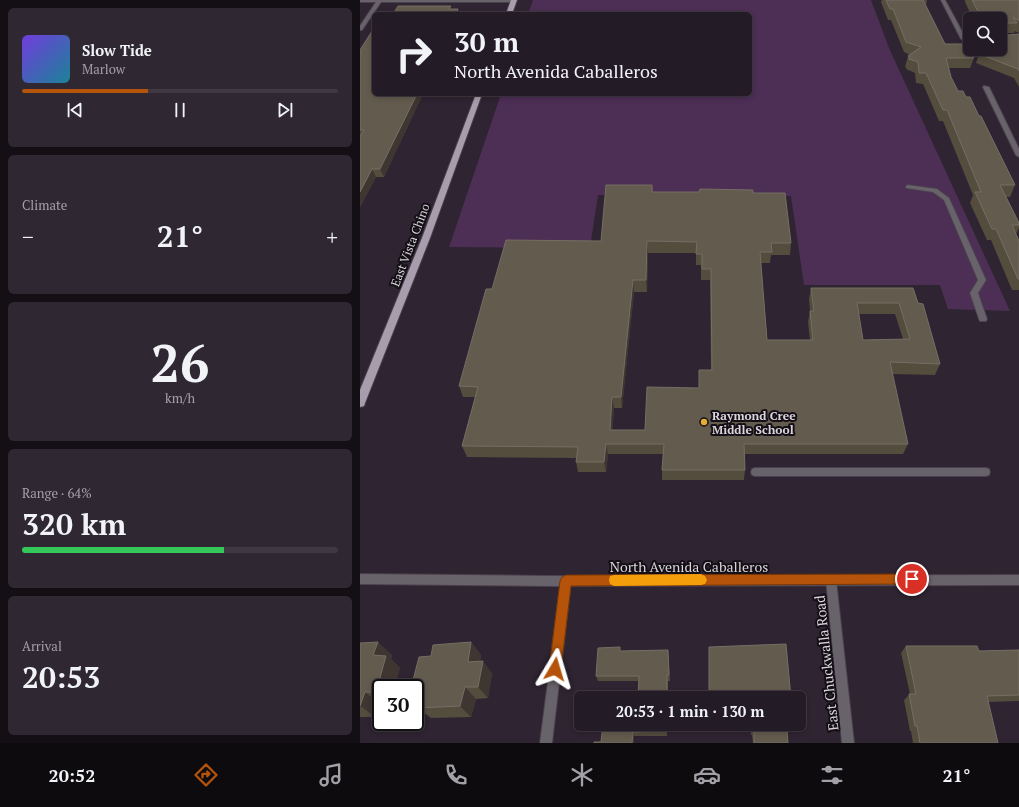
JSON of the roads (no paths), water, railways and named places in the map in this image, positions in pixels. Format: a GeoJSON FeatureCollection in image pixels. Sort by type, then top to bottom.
{"type":"FeatureCollection","features":[{"type":"Feature","properties":{"kind":"main road"},"geometry":{"type":"LineString","coordinates":[[510,12],[514,1]]}},
{"type":"Feature","properties":{"kind":"main road","name":"East Vista Chino"},"geometry":{"type":"LineString","coordinates":[[360,403],[426,238],[478,96]]}},
{"type":"Feature","properties":{"kind":"street"},"geometry":{"type":"LineString","coordinates":[[360,29],[379,0]]}},
{"type":"Feature","properties":{"kind":"street"},"geometry":{"type":"LineString","coordinates":[[943,0],[963,38]]}},
{"type":"Feature","properties":{"kind":"street"},"geometry":{"type":"LineString","coordinates":[[360,1],[514,1]]}},
{"type":"Feature","properties":{"kind":"street"},"geometry":{"type":"LineString","coordinates":[[986,87],[1019,155]]}},
{"type":"Feature","properties":{"kind":"street"},"geometry":{"type":"LineString","coordinates":[[908,187],[935,190],[947,199],[982,280],[974,293],[983,319]]}},
{"type":"Feature","properties":{"kind":"street"},"geometry":{"type":"LineString","coordinates":[[755,472],[986,472]]}},
{"type":"Feature","properties":{"kind":"street","name":"North Avenida Caballeros"},"geometry":{"type":"LineString","coordinates":[[360,579],[566,581],[1019,580]]}},
{"type":"Feature","properties":{"kind":"street","name":"East Chuckwalla Road"},"geometry":{"type":"LineString","coordinates":[[831,580],[848,743]]}},
{"type":"Feature","properties":{"kind":"street"},"geometry":{"type":"LineString","coordinates":[[546,743],[566,581]]}},
{"type":"Feature","properties":{"kind":"place","name":"Raymond Cree Middle School"},"geometry":{"type":"Point","coordinates":[704,422]}}]}
